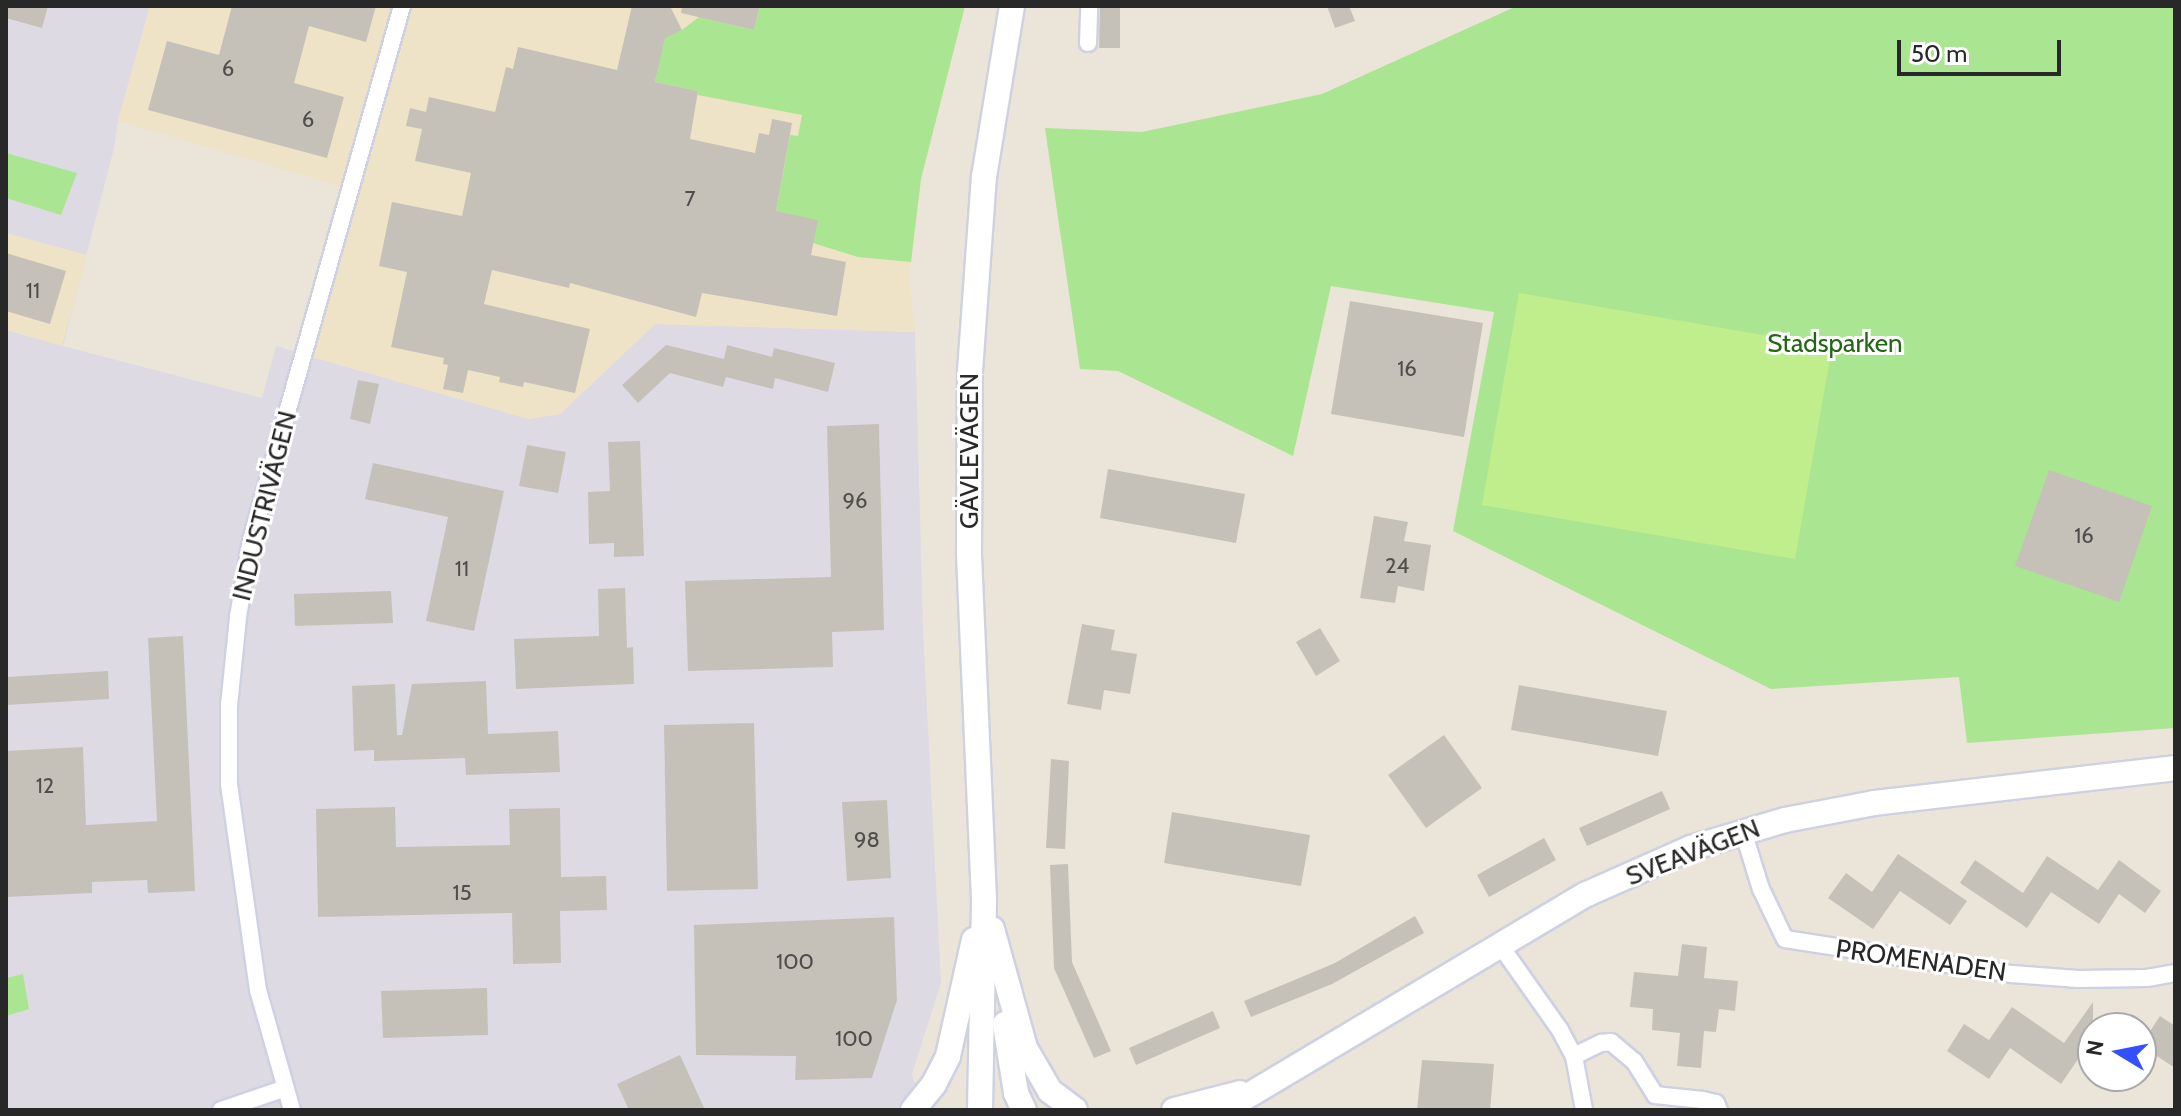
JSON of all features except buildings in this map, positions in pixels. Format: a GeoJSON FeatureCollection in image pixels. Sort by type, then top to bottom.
{"type":"FeatureCollection","features":[{"type":"Feature","properties":{"kind":"main road","name":"GÄVLEVÄGEN"},"geometry":{"type":"LineString","coordinates":[[980,1110],[984,899],[969,553],[970,371],[984,177],[1012,6]]}},
{"type":"Feature","properties":{"kind":"main road","name":"SVEAVÄGEN"},"geometry":{"type":"LineString","coordinates":[[1224,1110],[1587,894],[1691,848],[1743,831],[1874,803],[2175,768]]}},
{"type":"Feature","properties":{"kind":"main road","name":"GÄVLEVÄGEN"},"geometry":{"type":"LineString","coordinates":[[984,899],[1016,1093],[1024,1110]]}},
{"type":"Feature","properties":{"kind":"main road"},"geometry":{"type":"LineString","coordinates":[[913,1110],[934,1084],[948,1056],[984,899]]}},
{"type":"Feature","properties":{"kind":"main road"},"geometry":{"type":"LineString","coordinates":[[984,899],[1025,1048],[1050,1091],[1075,1110]]}},
{"type":"Feature","properties":{"kind":"main road"},"geometry":{"type":"LineString","coordinates":[[1174,1110],[1262,1088]]}},
{"type":"Feature","properties":{"kind":"main road","name":"SVEAVÄGEN"},"geometry":{"type":"LineString","coordinates":[[1202,1110],[1262,1088]]}},
{"type":"Feature","properties":{"kind":"street","name":"INDUSTRIVÄGEN"},"geometry":{"type":"LineString","coordinates":[[292,1110],[283,1089],[257,980],[229,784],[229,706],[238,617],[251,540],[402,6]]}},
{"type":"Feature","properties":{"kind":"street"},"geometry":{"type":"LineString","coordinates":[[1088,43],[1089,6]]}},
{"type":"Feature","properties":{"kind":"street","name":"PROMENADEN"},"geometry":{"type":"LineString","coordinates":[[1743,831],[1761,889],[1785,939],[2025,975],[2078,979],[2147,978],[2175,973]]}},
{"type":"Feature","properties":{"kind":"street"},"geometry":{"type":"LineString","coordinates":[[1500,945],[1560,1030],[1574,1056],[1584,1110]]}},
{"type":"Feature","properties":{"kind":"street"},"geometry":{"type":"LineString","coordinates":[[1574,1056],[1601,1043],[1611,1042],[1634,1061],[1655,1095],[1716,1103],[1719,1110]]}},
{"type":"Feature","properties":{"kind":"street"},"geometry":{"type":"LineString","coordinates":[[221,1110],[283,1089]]}},
{"type":"Feature","properties":{"kind":"shaded area"},"geometry":{"type":"Polygon","coordinates":[[[6,6],[150,6],[118,121],[114,148],[63,346],[262,398],[276,346],[529,419],[560,414],[655,324],[915,332],[923,630],[941,983],[912,1074],[915,1085],[927,1095],[913,1110],[6,1110],[6,6]]]}},
{"type":"Feature","properties":{"kind":"shaded area"},"geometry":{"type":"Polygon","coordinates":[[[150,6],[965,6],[921,179],[909,279],[915,332],[655,324],[560,414],[529,419],[304,355],[350,189],[118,121],[150,6]]]}},
{"type":"Feature","properties":{"kind":"shaded area"},"geometry":{"type":"Polygon","coordinates":[[[6,233],[87,255],[62,346],[6,330],[6,233]]]}},
{"type":"Feature","properties":{"kind":"green space"},"geometry":{"type":"Polygon","coordinates":[[[760,6],[965,6],[921,179],[911,262],[858,257],[813,243],[776,211],[790,135],[798,136],[802,115],[698,95],[698,91],[655,82],[665,35],[682,30],[699,17],[754,30],[760,6]]]}},
{"type":"Feature","properties":{"kind":"green space","name":"Stadsparken"},"geometry":{"type":"Polygon","coordinates":[[[1517,6],[2175,6],[2175,728],[1967,743],[1959,677],[1771,689],[1453,531],[1494,312],[1331,286],[1293,456],[1118,371],[1080,369],[1045,128],[1142,132],[1322,94],[1517,6]]]}},
{"type":"Feature","properties":{"kind":"green space"},"geometry":{"type":"Polygon","coordinates":[[[6,153],[77,173],[61,215],[6,198],[6,153]]]}},
{"type":"Feature","properties":{"kind":"green space"},"geometry":{"type":"Polygon","coordinates":[[[1519,293],[1832,347],[1795,559],[1482,505],[1519,293]]]}},
{"type":"Feature","properties":{"kind":"green space"},"geometry":{"type":"Polygon","coordinates":[[[23,974],[29,1009],[6,1016],[6,978],[23,974]]]}}]}
